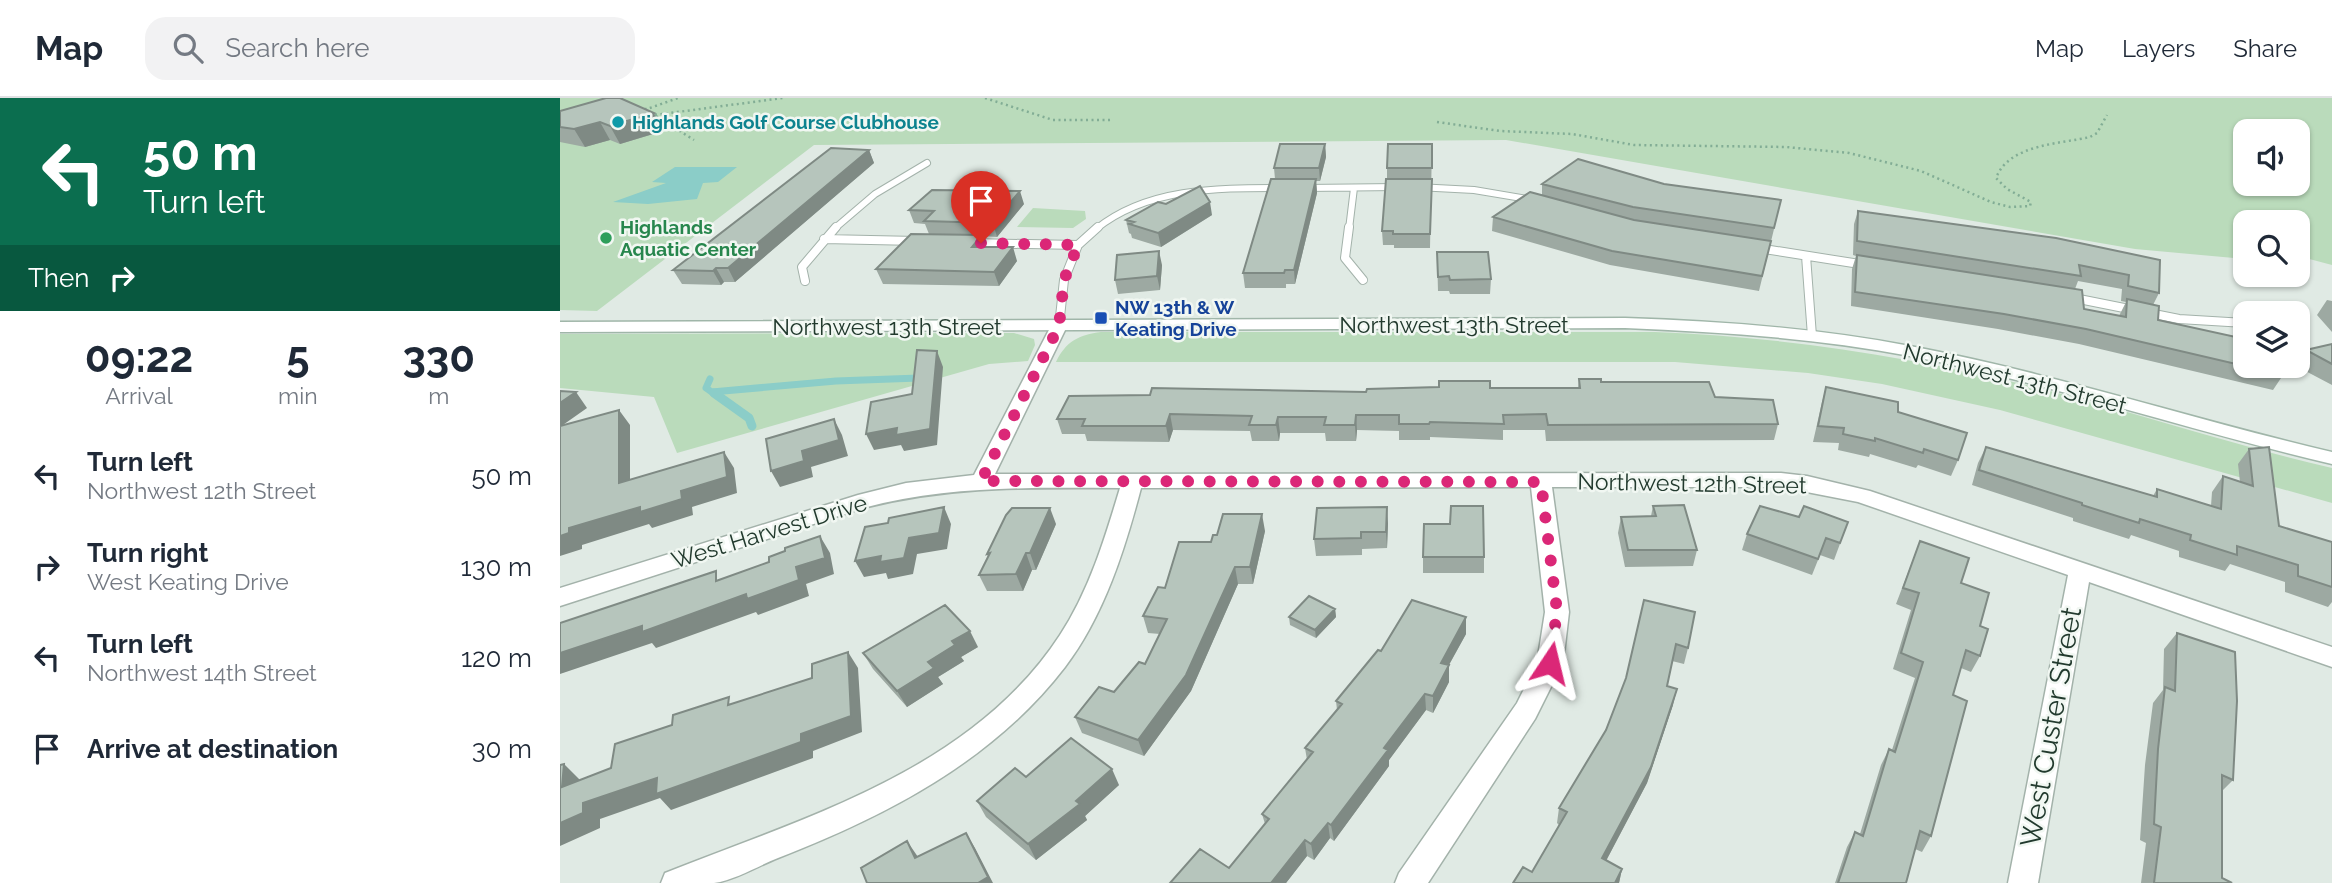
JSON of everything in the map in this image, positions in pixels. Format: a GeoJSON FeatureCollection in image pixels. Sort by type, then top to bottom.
{"type":"FeatureCollection","features":[{"type":"Feature","properties":{"kind":"street","name":"Northwest 13th Street"},"geometry":{"type":"LineString","coordinates":[[560,327],[1625,323],[1707,326],[1812,336],[1909,351],[2007,372],[2332,458]]}},
{"type":"Feature","properties":{"kind":"street"},"geometry":{"type":"LineString","coordinates":[[981,481],[1059,326]]}},
{"type":"Feature","properties":{"kind":"street"},"geometry":{"type":"LineString","coordinates":[[676,883],[858,813],[924,775],[976,740],[1021,701],[1057,659],[1078,625],[1133,480]]}},
{"type":"Feature","properties":{"kind":"street","name":"Northwest 12th Street"},"geometry":{"type":"LineString","coordinates":[[981,481],[1807,482],[1863,496],[2332,657]]}},
{"type":"Feature","properties":{"kind":"street","name":"West Harvest Drive"},"geometry":{"type":"LineString","coordinates":[[560,597],[858,502],[906,490],[981,481]]}},
{"type":"Feature","properties":{"kind":"street"},"geometry":{"type":"LineString","coordinates":[[1409,883],[1526,711],[1550,663],[1557,611],[1541,482]]}},
{"type":"Feature","properties":{"kind":"street","name":"West Custer Street"},"geometry":{"type":"LineString","coordinates":[[2023,883],[2080,570]]}},
{"type":"Feature","properties":{"kind":"lane"},"geometry":{"type":"LineString","coordinates":[[805,281],[802,267],[810,253],[824,239],[883,186],[927,163]]}},
{"type":"Feature","properties":{"kind":"lane"},"geometry":{"type":"LineString","coordinates":[[1059,326],[1064,280],[1078,245],[1092,230],[1113,215],[1176,193],[1253,187],[1474,190],[1537,201]]}},
{"type":"Feature","properties":{"kind":"lane"},"geometry":{"type":"LineString","coordinates":[[1354,188],[1345,258],[1363,280]]}},
{"type":"Feature","properties":{"kind":"lane"},"geometry":{"type":"LineString","coordinates":[[824,239],[921,242]]}},
{"type":"Feature","properties":{"kind":"lane"},"geometry":{"type":"LineString","coordinates":[[962,243],[1078,245]]}},
{"type":"Feature","properties":{"kind":"lane"},"geometry":{"type":"LineString","coordinates":[[1753,247],[1878,267]]}},
{"type":"Feature","properties":{"kind":"lane"},"geometry":{"type":"LineString","coordinates":[[1806,256],[1812,336]]}},
{"type":"Feature","properties":{"kind":"lane"},"geometry":{"type":"LineString","coordinates":[[2059,295],[2178,320],[2233,322]]}},
{"type":"Feature","properties":{"kind":"path"},"geometry":{"type":"LineString","coordinates":[[634,109],[647,109],[678,98]]}},
{"type":"Feature","properties":{"kind":"path"},"geometry":{"type":"LineString","coordinates":[[655,115],[783,98]]}},
{"type":"Feature","properties":{"kind":"path"},"geometry":{"type":"LineString","coordinates":[[985,98],[1043,118],[1113,120]]}},
{"type":"Feature","properties":{"kind":"path"},"geometry":{"type":"LineString","coordinates":[[647,109],[694,140]]}},
{"type":"Feature","properties":{"kind":"path"},"geometry":{"type":"LineString","coordinates":[[1437,122],[1500,131],[1572,134],[1634,145],[1786,147],[1849,153],[1900,164],[1991,202],[2022,208],[2030,206],[2031,202],[2007,189],[1996,178],[2001,165],[2030,151],[2090,138],[2107,115]]}},
{"type":"Feature","properties":{"kind":"green space"},"geometry":{"type":"Polygon","coordinates":[[[560,98],[2332,98],[2332,265],[2310,259],[2310,210],[2233,210],[2233,258],[2135,249],[1506,140],[814,145],[597,311],[560,310],[560,98]]]}},
{"type":"Feature","properties":{"kind":"green space"},"geometry":{"type":"Polygon","coordinates":[[[1033,208],[1085,211],[1086,219],[1073,228],[1017,227],[1033,208]]]}},
{"type":"Feature","properties":{"kind":"green space"},"geometry":{"type":"Polygon","coordinates":[[[1101,332],[1655,332],[1848,350],[2039,388],[2332,468],[2332,503],[2000,410],[1882,384],[1808,373],[1675,362],[1056,362],[1074,340],[1101,332]]]}},
{"type":"Feature","properties":{"kind":"green space"},"geometry":{"type":"Polygon","coordinates":[[[1014,333],[1034,339],[1035,345],[1028,361],[989,364],[677,453],[654,397],[560,388],[560,334],[1014,333]]]}},
{"type":"Feature","properties":{"kind":"water"},"geometry":{"type":"Polygon","coordinates":[[[675,167],[737,167],[718,182],[703,183],[697,199],[648,204],[613,202],[666,183],[652,182],[675,167]]]}},
{"type":"Feature","properties":{"kind":"building"},"geometry":{"type":"Polygon","coordinates":[[[606,98],[620,98],[654,113],[610,126],[600,122],[574,129],[560,127],[560,111],[606,98]]]}},
{"type":"Feature","properties":{"kind":"building"},"geometry":{"type":"Polygon","coordinates":[[[1280,144],[1325,144],[1319,168],[1274,168],[1280,144]]]}},
{"type":"Feature","properties":{"kind":"building"},"geometry":{"type":"Polygon","coordinates":[[[1388,144],[1432,144],[1432,168],[1387,168],[1388,144]]]}},
{"type":"Feature","properties":{"kind":"building"},"geometry":{"type":"Polygon","coordinates":[[[831,148],[869,150],[728,268],[716,268],[713,271],[673,270],[831,148]]]}},
{"type":"Feature","properties":{"kind":"building"},"geometry":{"type":"Polygon","coordinates":[[[1578,159],[1664,184],[1781,200],[1774,228],[1633,207],[1542,184],[1578,159]]]}},
{"type":"Feature","properties":{"kind":"building"},"geometry":{"type":"Polygon","coordinates":[[[1271,179],[1316,179],[1294,270],[1285,270],[1284,273],[1243,273],[1271,179]]]}},
{"type":"Feature","properties":{"kind":"building"},"geometry":{"type":"Polygon","coordinates":[[[1386,179],[1432,179],[1430,234],[1393,234],[1393,231],[1382,231],[1386,179]]]}},
{"type":"Feature","properties":{"kind":"building"},"geometry":{"type":"Polygon","coordinates":[[[1200,186],[1210,202],[1158,233],[1129,224],[1134,222],[1126,220],[1158,202],[1166,204],[1200,186]]]}},
{"type":"Feature","properties":{"kind":"building"},"geometry":{"type":"Polygon","coordinates":[[[932,190],[1020,191],[993,223],[924,221],[934,211],[909,210],[932,190]]]}},
{"type":"Feature","properties":{"kind":"building"},"geometry":{"type":"Polygon","coordinates":[[[1530,192],[1634,220],[1771,241],[1762,276],[1612,251],[1493,217],[1530,192]]]}},
{"type":"Feature","properties":{"kind":"building"},"geometry":{"type":"Polygon","coordinates":[[[1858,211],[2056,238],[2160,260],[2159,293],[2128,286],[2129,275],[2079,265],[2081,276],[1857,241],[1858,211]]]}},
{"type":"Feature","properties":{"kind":"building"},"geometry":{"type":"Polygon","coordinates":[[[911,234],[982,235],[972,247],[1013,247],[994,272],[876,269],[911,234]]]}},
{"type":"Feature","properties":{"kind":"building"},"geometry":{"type":"Polygon","coordinates":[[[1159,251],[1157,276],[1115,280],[1117,255],[1159,251]]]}},
{"type":"Feature","properties":{"kind":"building"},"geometry":{"type":"Polygon","coordinates":[[[1437,252],[1488,252],[1491,279],[1450,280],[1449,276],[1438,277],[1437,252]]]}},
{"type":"Feature","properties":{"kind":"building"},"geometry":{"type":"Polygon","coordinates":[[[1857,255],[2082,290],[2084,309],[2126,317],[2127,299],[2159,306],[2158,320],[2233,336],[2233,363],[2086,329],[1855,292],[1857,255]]]}},
{"type":"Feature","properties":{"kind":"building"},"geometry":{"type":"Polygon","coordinates":[[[2332,344],[2332,364],[2310,352],[2310,349],[2332,344]]]}},
{"type":"Feature","properties":{"kind":"building"},"geometry":{"type":"Polygon","coordinates":[[[917,350],[937,351],[930,429],[896,435],[897,428],[866,434],[871,402],[912,394],[917,350]]]}},
{"type":"Feature","properties":{"kind":"building"},"geometry":{"type":"Polygon","coordinates":[[[1579,379],[1601,379],[1601,382],[1709,382],[1715,397],[1773,400],[1778,424],[1548,425],[1546,414],[1503,415],[1504,424],[1399,424],[1399,415],[1356,415],[1355,425],[1324,425],[1326,417],[1278,417],[1276,425],[1249,425],[1252,416],[1170,414],[1166,426],[1082,426],[1085,419],[1057,419],[1069,396],[1150,395],[1152,388],[1366,392],[1367,389],[1439,387],[1439,381],[1490,381],[1490,388],[1580,388],[1579,379]]]}},
{"type":"Feature","properties":{"kind":"building"},"geometry":{"type":"Polygon","coordinates":[[[1826,387],[1898,402],[1898,412],[1967,433],[1958,460],[1924,449],[1923,453],[1875,438],[1875,441],[1843,434],[1844,428],[1818,426],[1826,387]]]}},
{"type":"Feature","properties":{"kind":"building"},"geometry":{"type":"Polygon","coordinates":[[[560,391],[576,392],[560,403],[560,391]]]}},
{"type":"Feature","properties":{"kind":"building"},"geometry":{"type":"Polygon","coordinates":[[[619,410],[619,483],[724,452],[727,477],[681,491],[682,499],[640,512],[640,507],[569,528],[569,533],[560,536],[560,426],[619,410]]]}},
{"type":"Feature","properties":{"kind":"building"},"geometry":{"type":"Polygon","coordinates":[[[834,419],[839,440],[802,451],[804,461],[771,471],[766,439],[834,419]]]}},
{"type":"Feature","properties":{"kind":"building"},"geometry":{"type":"Polygon","coordinates":[[[1986,447],[2157,497],[2157,489],[2221,509],[2223,476],[2253,486],[2249,449],[2269,447],[2279,526],[2332,542],[2332,587],[2298,576],[2298,565],[2237,546],[2237,555],[2190,540],[2191,535],[2140,519],[2139,523],[1979,470],[1986,447]]]}},
{"type":"Feature","properties":{"kind":"building"},"geometry":{"type":"Polygon","coordinates":[[[1684,505],[1697,550],[1628,550],[1621,517],[1656,516],[1653,506],[1684,505]]]}},
{"type":"Feature","properties":{"kind":"building"},"geometry":{"type":"Polygon","coordinates":[[[1451,506],[1483,506],[1484,557],[1423,557],[1424,524],[1450,524],[1451,506]]]}},
{"type":"Feature","properties":{"kind":"building"},"geometry":{"type":"Polygon","coordinates":[[[1760,506],[1799,517],[1804,506],[1848,522],[1840,543],[1826,538],[1818,559],[1747,534],[1760,506]]]}},
{"type":"Feature","properties":{"kind":"building"},"geometry":{"type":"Polygon","coordinates":[[[944,507],[939,533],[909,538],[904,558],[880,562],[881,556],[855,561],[865,527],[888,523],[889,518],[944,507]]]}},
{"type":"Feature","properties":{"kind":"building"},"geometry":{"type":"Polygon","coordinates":[[[1387,507],[1386,532],[1361,532],[1361,538],[1314,539],[1317,508],[1387,507]]]}},
{"type":"Feature","properties":{"kind":"building"},"geometry":{"type":"Polygon","coordinates":[[[1012,508],[1050,508],[1030,553],[1026,553],[1016,574],[979,575],[1006,515],[1012,508]]]}},
{"type":"Feature","properties":{"kind":"building"},"geometry":{"type":"Polygon","coordinates":[[[1223,514],[1262,514],[1250,567],[1235,567],[1186,675],[1138,740],[1075,717],[1099,687],[1114,692],[1139,662],[1145,664],[1167,619],[1143,616],[1158,587],[1165,588],[1179,542],[1211,542],[1213,535],[1217,535],[1223,514]]]}},
{"type":"Feature","properties":{"kind":"building"},"geometry":{"type":"Polygon","coordinates":[[[820,536],[825,558],[796,567],[799,580],[747,599],[746,594],[642,632],[642,626],[560,653],[560,623],[716,571],[716,581],[769,562],[769,557],[785,551],[785,548],[820,536]]]}},
{"type":"Feature","properties":{"kind":"building"},"geometry":{"type":"Polygon","coordinates":[[[1920,541],[1969,558],[1961,583],[1989,593],[1980,626],[1988,629],[1980,656],[1966,650],[1953,695],[1967,701],[1931,836],[1920,831],[1906,883],[1838,883],[1855,832],[1863,836],[1889,749],[1895,752],[1923,662],[1901,653],[1919,593],[1903,588],[1920,541]]]}},
{"type":"Feature","properties":{"kind":"building"},"geometry":{"type":"Polygon","coordinates":[[[1309,596],[1335,609],[1315,630],[1289,617],[1309,596]]]}},
{"type":"Feature","properties":{"kind":"building"},"geometry":{"type":"Polygon","coordinates":[[[1412,600],[1466,617],[1441,663],[1449,665],[1433,696],[1425,694],[1384,748],[1388,750],[1331,825],[1328,823],[1311,844],[1305,840],[1271,883],[1170,883],[1200,849],[1229,868],[1269,819],[1262,814],[1313,752],[1305,748],[1342,704],[1336,701],[1378,650],[1381,651],[1412,600]]]}},
{"type":"Feature","properties":{"kind":"building"},"geometry":{"type":"Polygon","coordinates":[[[1644,600],[1695,612],[1688,648],[1676,644],[1667,686],[1677,689],[1651,767],[1602,858],[1622,869],[1615,883],[1513,883],[1523,867],[1532,872],[1567,812],[1559,808],[1606,730],[1626,678],[1644,600]]]}},
{"type":"Feature","properties":{"kind":"building"},"geometry":{"type":"Polygon","coordinates":[[[945,605],[970,631],[952,641],[955,645],[928,662],[934,668],[897,691],[863,653],[945,605]]]}},
{"type":"Feature","properties":{"kind":"building"},"geometry":{"type":"Polygon","coordinates":[[[2177,633],[2235,652],[2237,701],[2233,780],[2222,775],[2222,878],[2232,883],[2154,883],[2161,827],[2154,824],[2158,749],[2165,687],[2175,691],[2177,633]]]}},
{"type":"Feature","properties":{"kind":"building"},"geometry":{"type":"Polygon","coordinates":[[[848,652],[851,716],[801,734],[801,742],[656,794],[657,778],[583,803],[583,813],[560,823],[560,765],[564,764],[562,787],[611,768],[615,744],[672,725],[673,715],[729,697],[728,705],[812,678],[812,664],[848,652]]]}},
{"type":"Feature","properties":{"kind":"building"},"geometry":{"type":"Polygon","coordinates":[[[1071,738],[1112,769],[1076,801],[1080,804],[1028,844],[977,801],[1015,768],[1026,777],[1071,738]]]}},
{"type":"Feature","properties":{"kind":"building"},"geometry":{"type":"Polygon","coordinates":[[[966,833],[988,877],[978,883],[867,883],[861,868],[907,841],[915,858],[966,833]]]}},
{"type":"Feature","properties":{"kind":"waterway"},"geometry":{"type":"LineString","coordinates":[[712,392],[836,381],[919,378]]}},
{"type":"Feature","properties":{"kind":"waterway"},"geometry":{"type":"LineString","coordinates":[[710,379],[706,388],[716,395]]}},
{"type":"Feature","properties":{"kind":"waterway"},"geometry":{"type":"LineString","coordinates":[[714,393],[749,418],[752,426]]}},
{"type":"Feature","properties":{"kind":"place","name":"Highlands Golf Course Clubhouse"},"geometry":{"type":"Point","coordinates":[618,122]}},
{"type":"Feature","properties":{"kind":"place","name":"Highlands Aquatic Center"},"geometry":{"type":"Point","coordinates":[606,238]}},
{"type":"Feature","properties":{"kind":"place","name":"NW 13th & W Keating Drive"},"geometry":{"type":"Point","coordinates":[1101,318]}},
{"type":"Feature","properties":{"kind":"route"},"geometry":{"type":"LineString","coordinates":[[981,243],[1078,245],[1064,280],[1059,326],[981,481],[1541,482],[1557,611],[1550,663]]}}]}
